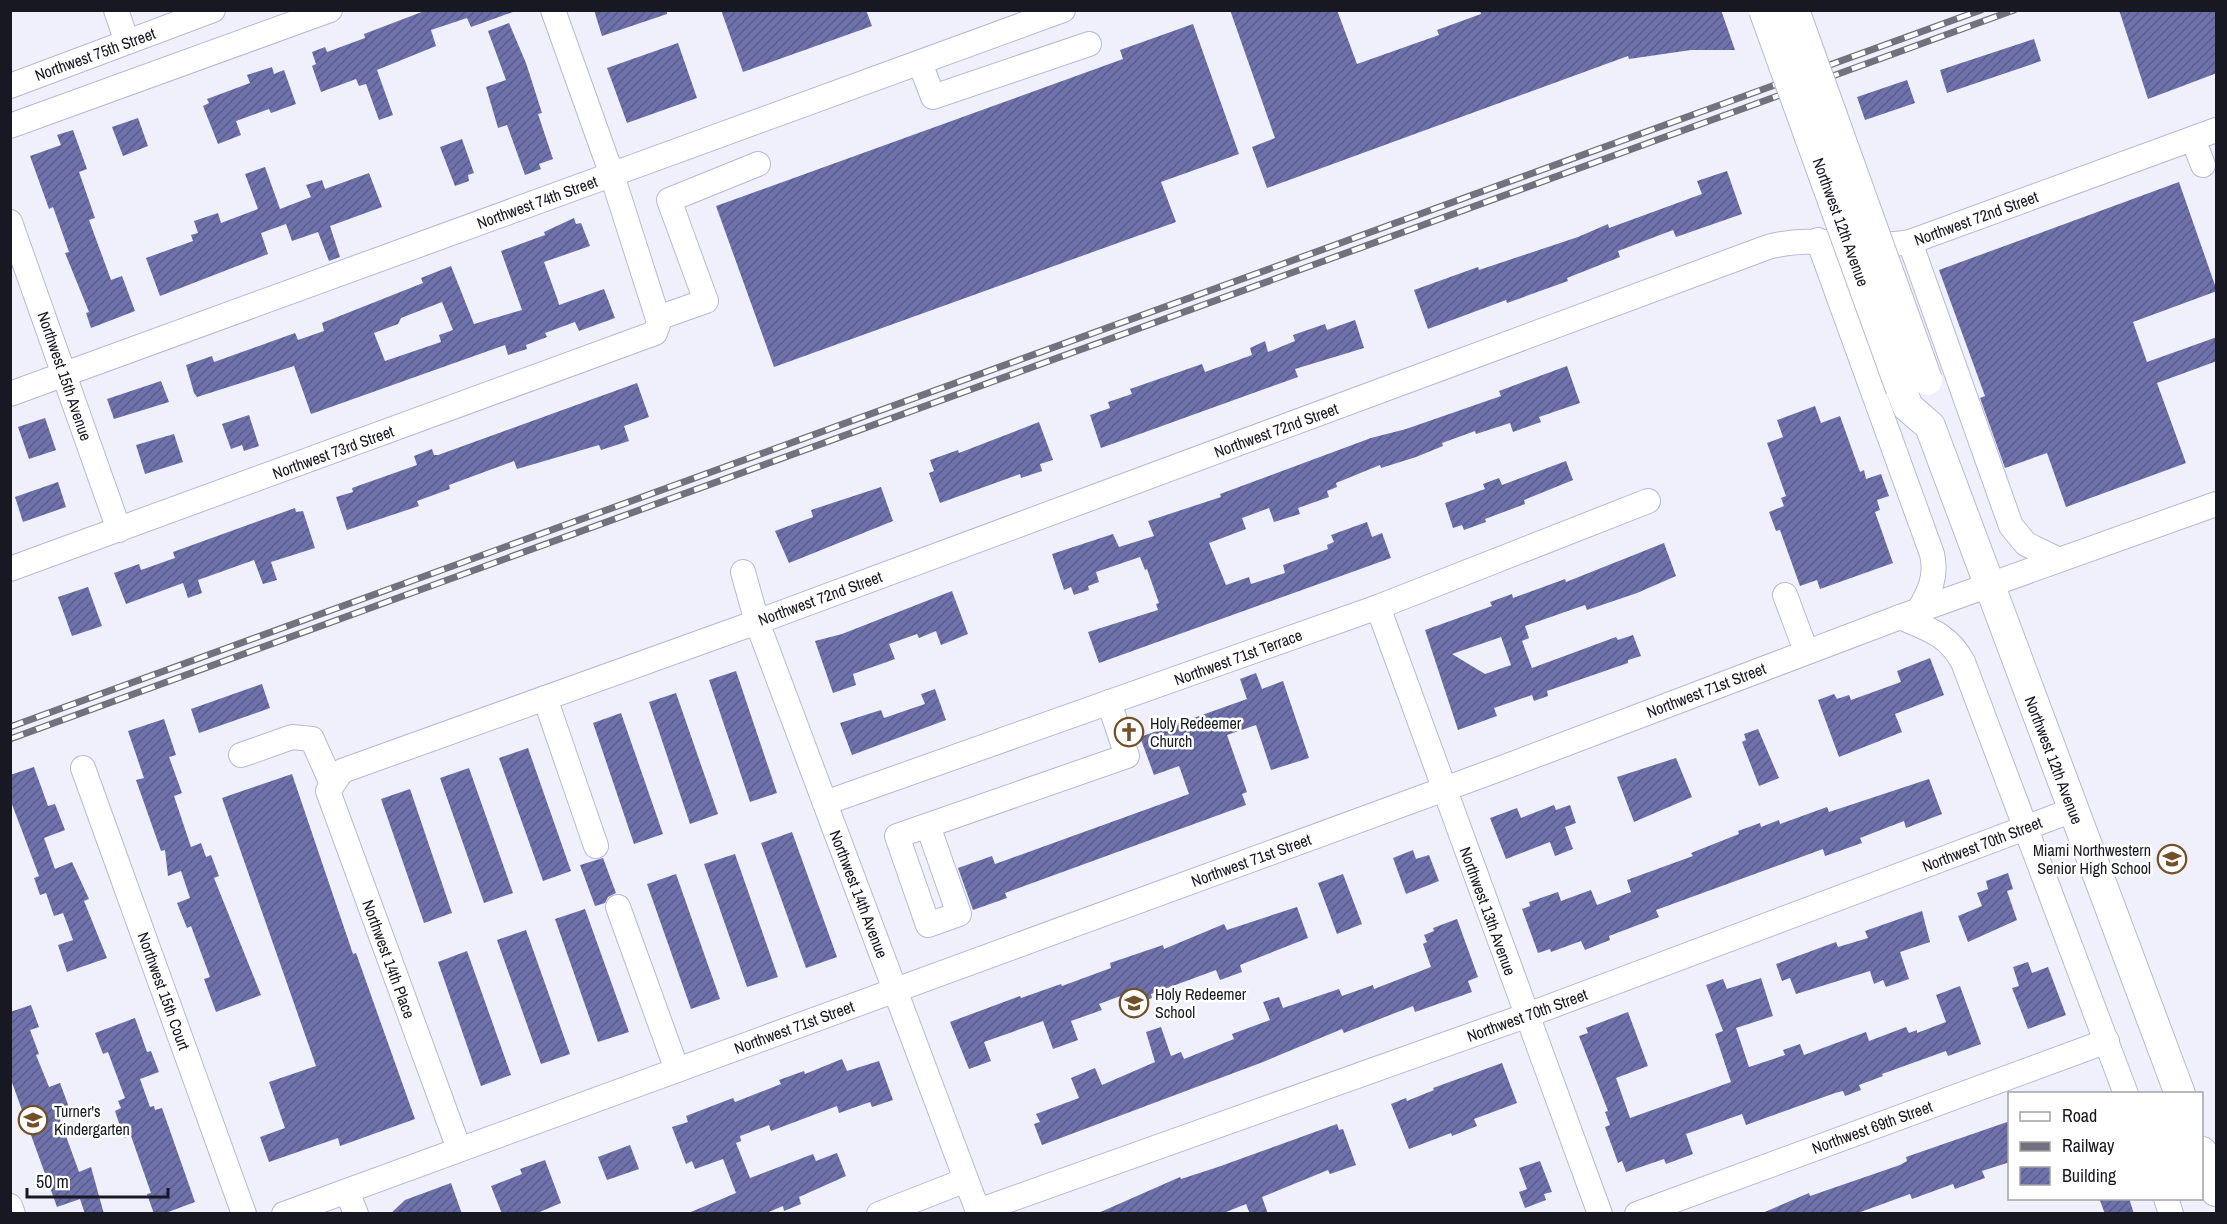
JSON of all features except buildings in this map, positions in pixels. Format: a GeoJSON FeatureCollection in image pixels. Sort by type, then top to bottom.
{"type":"FeatureCollection","features":[{"type":"Feature","properties":{"kind":"main road","name":"Northwest 12th Avenue"},"geometry":{"type":"LineString","coordinates":[[1764,10],[1914,384],[1934,399],[1929,426],[2179,1092]]}},
{"type":"Feature","properties":{"kind":"main road","name":"Northwest 12th Avenue"},"geometry":{"type":"LineString","coordinates":[[1794,10],[1914,384]]}},
{"type":"Feature","properties":{"kind":"street"},"geometry":{"type":"LineString","coordinates":[[116,10],[128,42]]}},
{"type":"Feature","properties":{"kind":"street","name":"Northwest 75th Street"},"geometry":{"type":"LineString","coordinates":[[10,86],[213,10]]}},
{"type":"Feature","properties":{"kind":"street"},"geometry":{"type":"LineString","coordinates":[[10,126],[330,10]]}},
{"type":"Feature","properties":{"kind":"street"},"geometry":{"type":"LineString","coordinates":[[553,10],[612,175],[657,326]]}},
{"type":"Feature","properties":{"kind":"street","name":"Northwest 74th Street"},"geometry":{"type":"LineString","coordinates":[[10,394],[65,376],[1063,10]]}},
{"type":"Feature","properties":{"kind":"street"},"geometry":{"type":"LineString","coordinates":[[921,63],[933,97],[1089,44]]}},
{"type":"Feature","properties":{"kind":"street","name":"Northwest 72nd Street"},"geometry":{"type":"LineString","coordinates":[[337,778],[545,698],[757,622],[1768,247],[1800,240],[1873,245],[1910,242],[2217,130]]}},
{"type":"Feature","properties":{"kind":"street"},"geometry":{"type":"LineString","coordinates":[[2193,138],[2203,165]]}},
{"type":"Feature","properties":{"kind":"street","name":"Northwest 73rd Street"},"geometry":{"type":"LineString","coordinates":[[10,569],[119,530],[657,326],[706,301],[669,200],[758,164]]}},
{"type":"Feature","properties":{"kind":"street","name":"Northwest 15th Avenue"},"geometry":{"type":"LineString","coordinates":[[10,222],[119,530]]}},
{"type":"Feature","properties":{"kind":"street","name":"Northwest 12th Avenue"},"geometry":{"type":"LineString","coordinates":[[1818,240],[1932,554],[1934,564],[1932,589],[1910,614]]}},
{"type":"Feature","properties":{"kind":"street"},"geometry":{"type":"LineString","coordinates":[[1910,242],[2011,526],[2026,544],[2059,560]]}},
{"type":"Feature","properties":{"kind":"street","name":"Northwest 71st Terrace"},"geometry":{"type":"LineString","coordinates":[[825,803],[1378,607],[1648,501]]}},
{"type":"Feature","properties":{"kind":"street","name":"Northwest 71st Street"},"geometry":{"type":"LineString","coordinates":[[284,1214],[1445,789],[1806,651],[2217,504]]}},
{"type":"Feature","properties":{"kind":"street","name":"Northwest 14th Avenue"},"geometry":{"type":"LineString","coordinates":[[743,572],[757,622],[978,1212]]}},
{"type":"Feature","properties":{"kind":"street"},"geometry":{"type":"LineString","coordinates":[[1785,595],[1806,651]]}},
{"type":"Feature","properties":{"kind":"street","name":"Northwest 13th Avenue"},"geometry":{"type":"LineString","coordinates":[[1378,607],[1525,1016],[1600,1214]]}},
{"type":"Feature","properties":{"kind":"street"},"geometry":{"type":"LineString","coordinates":[[1910,614],[1955,646],[2125,1092]]}},
{"type":"Feature","properties":{"kind":"street"},"geometry":{"type":"LineString","coordinates":[[545,698],[596,846]]}},
{"type":"Feature","properties":{"kind":"street"},"geometry":{"type":"LineString","coordinates":[[928,826],[1127,756],[1109,702]]}},
{"type":"Feature","properties":{"kind":"street","name":"Northwest 14th Place"},"geometry":{"type":"LineString","coordinates":[[241,755],[292,737],[303,736],[312,739],[337,778],[328,791],[459,1149]]}},
{"type":"Feature","properties":{"kind":"street","name":"Northwest 15th Court"},"geometry":{"type":"LineString","coordinates":[[83,768],[244,1214]]}},
{"type":"Feature","properties":{"kind":"street","name":"Northwest 70th Street"},"geometry":{"type":"LineString","coordinates":[[978,1212],[1525,1016],[2073,810]]}},
{"type":"Feature","properties":{"kind":"street"},"geometry":{"type":"LineString","coordinates":[[618,908],[677,1070]]}},
{"type":"Feature","properties":{"kind":"street","name":"Northwest 69th Street"},"geometry":{"type":"LineString","coordinates":[[1636,1214],[2107,1041]]}},
{"type":"Feature","properties":{"kind":"street"},"geometry":{"type":"LineString","coordinates":[[879,1214],[966,1180]]}},
{"type":"Feature","properties":{"kind":"street"},"geometry":{"type":"LineString","coordinates":[[347,1191],[356,1214]]}},
{"type":"Feature","properties":{"kind":"street"},"geometry":{"type":"LineString","coordinates":[[10,1206],[13,1214]]}},
{"type":"Feature","properties":{"kind":"railway"},"geometry":{"type":"LineString","coordinates":[[10,727],[1981,10]]}},
{"type":"Feature","properties":{"kind":"railway"},"geometry":{"type":"LineString","coordinates":[[10,739],[2014,10]]}},
{"type":"Feature","properties":{"kind":"place","name":"Holy Redeemer Church"},"geometry":{"type":"Point","coordinates":[1129,732]}},
{"type":"Feature","properties":{"kind":"place","name":"Miami Northwestern Senior High School"},"geometry":{"type":"Point","coordinates":[2172,859]}},
{"type":"Feature","properties":{"kind":"place","name":"Holy Redeemer School"},"geometry":{"type":"Point","coordinates":[1134,1003]}},
{"type":"Feature","properties":{"kind":"place","name":"Turner's Kindergarten"},"geometry":{"type":"Point","coordinates":[33,1120]}}]}
